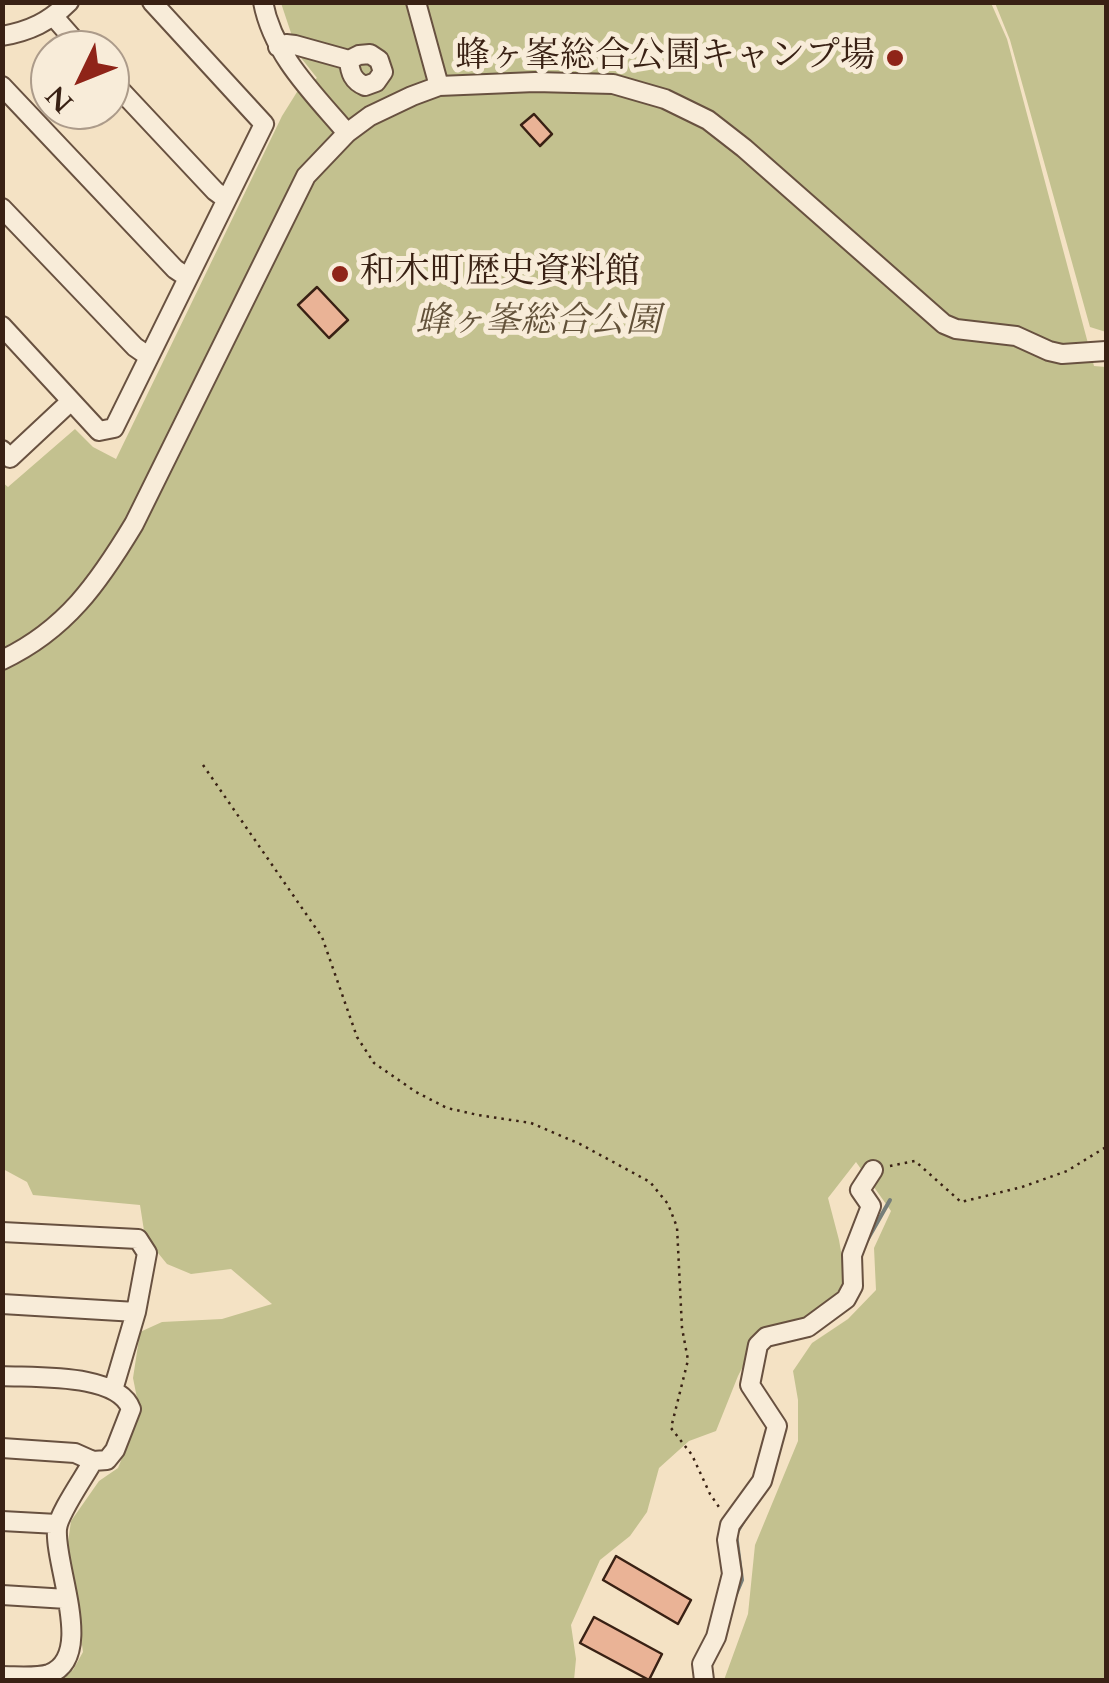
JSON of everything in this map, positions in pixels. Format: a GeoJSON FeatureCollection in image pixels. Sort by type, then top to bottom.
{"type":"FeatureCollection","features":[{"type":"Feature","properties":{"kind":"street"},"geometry":{"type":"LineString","coordinates":[[2,36],[35,28],[69,2]]}},
{"type":"Feature","properties":{"kind":"street"},"geometry":{"type":"LineString","coordinates":[[2,326],[99,432],[114,428],[264,124],[152,2]]}},
{"type":"Feature","properties":{"kind":"street"},"geometry":{"type":"LineString","coordinates":[[262,2],[278,47],[347,133]]}},
{"type":"Feature","properties":{"kind":"street"},"geometry":{"type":"LineString","coordinates":[[416,2],[438,86]]}},
{"type":"Feature","properties":{"kind":"street"},"geometry":{"type":"LineString","coordinates":[[54,17],[65,30]]}},
{"type":"Feature","properties":{"kind":"street"},"geometry":{"type":"LineString","coordinates":[[278,47],[295,45],[350,60]]}},
{"type":"Feature","properties":{"kind":"street"},"geometry":{"type":"LineString","coordinates":[[2,660],[28,648],[64,619],[104,573],[134,524],[306,176],[347,133],[370,116],[438,86],[613,84],[665,98],[708,120],[744,148],[944,324],[1016,336],[1049,352],[1106,351]]}},
{"type":"Feature","properties":{"kind":"street"},"geometry":{"type":"LineString","coordinates":[[2,86],[175,268],[188,277]]}},
{"type":"Feature","properties":{"kind":"street"},"geometry":{"type":"LineString","coordinates":[[130,101],[214,192],[226,198]]}},
{"type":"Feature","properties":{"kind":"street"},"geometry":{"type":"LineString","coordinates":[[2,208],[134,347],[148,356]]}},
{"type":"Feature","properties":{"kind":"street"},"geometry":{"type":"LineString","coordinates":[[2,450],[10,458],[72,401]]}},
{"type":"Feature","properties":{"kind":"street"},"geometry":{"type":"LineString","coordinates":[[704,1680],[702,1664],[716,1637],[732,1574],[727,1540],[730,1525],[762,1482],[777,1426],[750,1385],[758,1345],[766,1337],[808,1326],[846,1299],[854,1286],[852,1256],[871,1206],[860,1190],[873,1170]]}},
{"type":"Feature","properties":{"kind":"street"},"geometry":{"type":"LineString","coordinates":[[2,1232],[138,1239],[147,1253],[136,1312],[113,1390]]}},
{"type":"Feature","properties":{"kind":"street"},"geometry":{"type":"LineString","coordinates":[[2,1304],[136,1312]]}},
{"type":"Feature","properties":{"kind":"street"},"geometry":{"type":"LineString","coordinates":[[2,1376],[90,1381],[128,1400],[131,1409],[107,1460],[94,1461],[75,1453],[2,1448]]}},
{"type":"Feature","properties":{"kind":"street"},"geometry":{"type":"LineString","coordinates":[[2,1676],[48,1674],[64,1664],[70,1654],[72,1618],[57,1524],[94,1461]]}},
{"type":"Feature","properties":{"kind":"street"},"geometry":{"type":"LineString","coordinates":[[2,1521],[57,1524]]}},
{"type":"Feature","properties":{"kind":"street"},"geometry":{"type":"LineString","coordinates":[[2,1595],[67,1599]]}},
{"type":"Feature","properties":{"kind":"path"},"geometry":{"type":"LineString","coordinates":[[204,765],[322,938],[356,1037],[374,1063],[447,1108],[532,1123],[580,1144],[650,1182],[668,1204],[676,1227],[682,1328],[688,1360],[670,1428],[692,1455],[730,1525]]}},
{"type":"Feature","properties":{"kind":"path"},"geometry":{"type":"LineString","coordinates":[[873,1170],[915,1161],[961,1202],[1066,1171],[1106,1147]]}},
{"type":"Feature","properties":{"kind":"green space","name":"蜂ヶ峯総合公園"},"geometry":{"type":"Polygon","coordinates":[[[281,3],[991,3],[1007,39],[1094,366],[1106,367],[1106,1680],[724,1680],[748,1614],[755,1545],[798,1441],[793,1371],[812,1343],[848,1319],[876,1290],[874,1248],[891,1211],[856,1162],[828,1198],[846,1280],[811,1320],[760,1333],[716,1431],[689,1441],[659,1468],[647,1512],[630,1536],[600,1560],[571,1625],[576,1659],[574,1680],[58,1680],[73,1670],[83,1652],[68,1542],[71,1521],[99,1481],[118,1468],[140,1413],[133,1378],[140,1332],[162,1322],[222,1319],[272,1304],[231,1269],[191,1274],[167,1264],[145,1237],[140,1205],[33,1195],[27,1182],[3,1169],[2,482],[8,487],[75,429],[93,447],[116,459],[282,116],[297,92],[317,78],[298,54],[281,3]]]}},
{"type":"Feature","properties":{"kind":"green space"},"geometry":{"type":"Polygon","coordinates":[[[995,3],[1106,3],[1106,332],[1090,327],[1010,40],[995,3]]]}},
{"type":"Feature","properties":{"kind":"building"},"geometry":{"type":"Polygon","coordinates":[[[534,114],[552,134],[540,146],[521,125],[534,114]]]}},
{"type":"Feature","properties":{"kind":"building"},"geometry":{"type":"Polygon","coordinates":[[[317,287],[348,320],[329,338],[298,305],[317,287]]]}},
{"type":"Feature","properties":{"kind":"building"},"geometry":{"type":"Polygon","coordinates":[[[616,1556],[691,1600],[678,1624],[603,1580],[616,1556]]]}},
{"type":"Feature","properties":{"kind":"building"},"geometry":{"type":"Polygon","coordinates":[[[594,1617],[662,1654],[649,1680],[580,1643],[594,1617]]]}},
{"type":"Feature","properties":{"kind":"waterway"},"geometry":{"type":"LineString","coordinates":[[865,1244],[890,1200]]}},
{"type":"Feature","properties":{"kind":"waterway"},"geometry":{"type":"LineString","coordinates":[[734,1599],[742,1580],[736,1534],[748,1514]]}},
{"type":"Feature","properties":{"kind":"place","name":"蜂ヶ峯総合公園キャンプ場"},"geometry":{"type":"Point","coordinates":[895,58]}},
{"type":"Feature","properties":{"kind":"place","name":"和木町歴史資料館"},"geometry":{"type":"Point","coordinates":[340,274]}}]}
